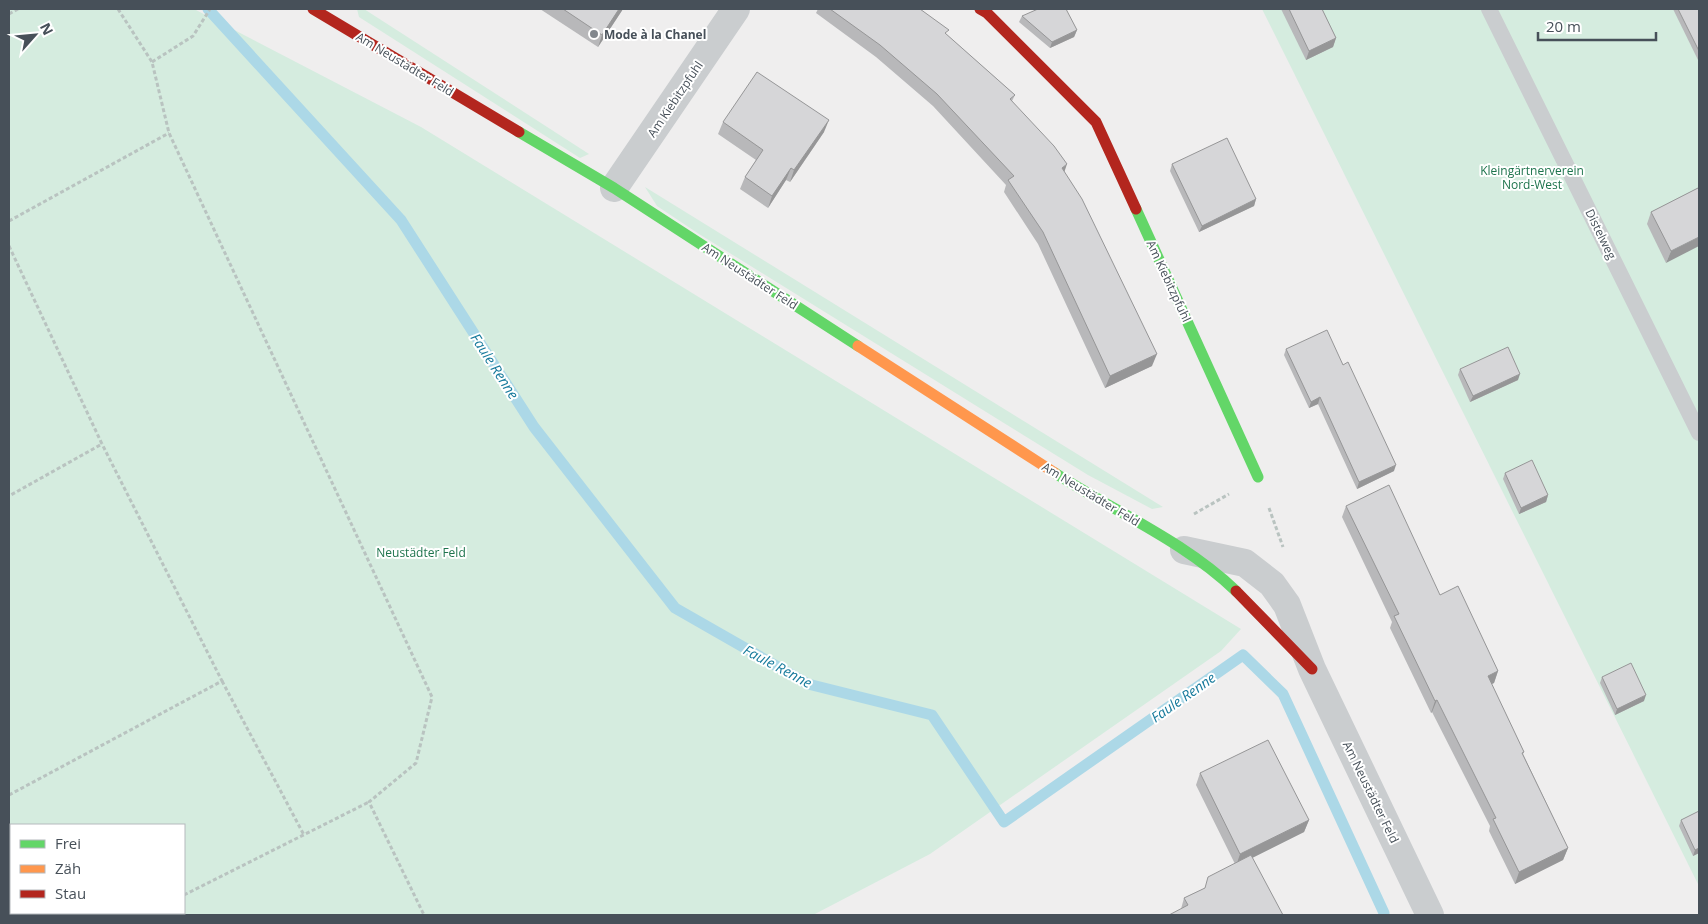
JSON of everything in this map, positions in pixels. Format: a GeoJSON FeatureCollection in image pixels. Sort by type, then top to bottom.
{"type":"FeatureCollection","features":[{"type":"Feature","properties":{"kind":"street","name":"Am Neustädter Feld"},"geometry":{"type":"LineString","coordinates":[[313,9],[614,188],[1062,478],[1184,550],[1224,580],[1272,626],[1312,669]]}},
{"type":"Feature","properties":{"kind":"street","name":"Am Kiebitzpfuhl"},"geometry":{"type":"LineString","coordinates":[[614,188],[736,9]]}},
{"type":"Feature","properties":{"kind":"street","name":"Am Kiebitzpfuhl"},"geometry":{"type":"LineString","coordinates":[[980,9],[1096,122],[1258,477]]}},
{"type":"Feature","properties":{"kind":"street","name":"Am Neustädter Feld"},"geometry":{"type":"LineString","coordinates":[[1184,550],[1245,563],[1272,584],[1287,605],[1312,669],[1430,915]]}},
{"type":"Feature","properties":{"kind":"lane","name":"Distelweg"},"geometry":{"type":"LineString","coordinates":[[1489,9],[1699,433]]}},
{"type":"Feature","properties":{"kind":"path"},"geometry":{"type":"LineString","coordinates":[[9,14],[18,9]]}},
{"type":"Feature","properties":{"kind":"path"},"geometry":{"type":"LineString","coordinates":[[118,9],[152,62],[169,134],[432,697],[416,763],[369,802],[185,894]]}},
{"type":"Feature","properties":{"kind":"path"},"geometry":{"type":"LineString","coordinates":[[152,62],[193,36],[210,9]]}},
{"type":"Feature","properties":{"kind":"path"},"geometry":{"type":"LineString","coordinates":[[9,221],[169,134]]}},
{"type":"Feature","properties":{"kind":"path"},"geometry":{"type":"LineString","coordinates":[[9,246],[102,444],[222,681],[304,835]]}},
{"type":"Feature","properties":{"kind":"path"},"geometry":{"type":"LineString","coordinates":[[9,496],[102,444]]}},
{"type":"Feature","properties":{"kind":"path"},"geometry":{"type":"LineString","coordinates":[[1258,477],[1291,570],[1272,584]]}},
{"type":"Feature","properties":{"kind":"path"},"geometry":{"type":"LineString","coordinates":[[9,796],[222,681]]}},
{"type":"Feature","properties":{"kind":"path"},"geometry":{"type":"LineString","coordinates":[[369,802],[424,915]]}},
{"type":"Feature","properties":{"kind":"green space","name":"Neustädter Feld"},"geometry":{"type":"Polygon","coordinates":[[[9,9],[194,9],[421,127],[1241,629],[1221,651],[930,854],[813,915],[9,915],[9,9]]]}},
{"type":"Feature","properties":{"kind":"green space"},"geometry":{"type":"Polygon","coordinates":[[[357,9],[364,9],[589,154],[580,158],[359,17],[357,9]]]}},
{"type":"Feature","properties":{"kind":"green space","name":"Kleingärtnerverein Nord-West"},"geometry":{"type":"Polygon","coordinates":[[[1262,9],[1695,9],[1699,17],[1699,886],[1262,9]]]}},
{"type":"Feature","properties":{"kind":"green space"},"geometry":{"type":"Polygon","coordinates":[[[645,187],[1163,507],[1152,509],[1088,475],[699,234],[657,206],[645,187]]]}},
{"type":"Feature","properties":{"kind":"building"},"geometry":{"type":"Polygon","coordinates":[[[563,9],[619,9],[602,35],[563,9]]]}},
{"type":"Feature","properties":{"kind":"building"},"geometry":{"type":"Polygon","coordinates":[[[830,9],[920,9],[949,30],[945,33],[1015,95],[1010,99],[1054,146],[1067,164],[1062,168],[1082,199],[1157,354],[1110,376],[1043,232],[1008,180],[1014,176],[937,94],[880,45],[830,9]]]}},
{"type":"Feature","properties":{"kind":"building"},"geometry":{"type":"Polygon","coordinates":[[[1038,9],[1066,9],[1077,30],[1052,42],[1022,16],[1038,9]]]}},
{"type":"Feature","properties":{"kind":"building"},"geometry":{"type":"Polygon","coordinates":[[[1289,9],[1322,9],[1336,38],[1309,51],[1289,9]]]}},
{"type":"Feature","properties":{"kind":"building"},"geometry":{"type":"Polygon","coordinates":[[[1678,9],[1699,9],[1699,51],[1678,9]]]}},
{"type":"Feature","properties":{"kind":"building"},"geometry":{"type":"Polygon","coordinates":[[[757,72],[829,120],[794,170],[791,168],[772,196],[745,177],[763,150],[723,122],[757,72]]]}},
{"type":"Feature","properties":{"kind":"building"},"geometry":{"type":"Polygon","coordinates":[[[1227,138],[1256,199],[1202,226],[1172,164],[1227,138]]]}},
{"type":"Feature","properties":{"kind":"building"},"geometry":{"type":"Polygon","coordinates":[[[1698,188],[1699,237],[1671,251],[1651,212],[1698,188]]]}},
{"type":"Feature","properties":{"kind":"building"},"geometry":{"type":"Polygon","coordinates":[[[1327,330],[1343,365],[1348,362],[1396,465],[1359,482],[1320,397],[1311,402],[1286,349],[1327,330]]]}},
{"type":"Feature","properties":{"kind":"building"},"geometry":{"type":"Polygon","coordinates":[[[1508,347],[1520,374],[1473,396],[1460,369],[1508,347]]]}},
{"type":"Feature","properties":{"kind":"building"},"geometry":{"type":"Polygon","coordinates":[[[1532,460],[1548,495],[1521,508],[1505,473],[1532,460]]]}},
{"type":"Feature","properties":{"kind":"building"},"geometry":{"type":"Polygon","coordinates":[[[1389,485],[1440,595],[1458,586],[1498,671],[1488,676],[1524,752],[1522,753],[1568,848],[1519,872],[1493,819],[1496,818],[1437,700],[1435,701],[1394,616],[1399,614],[1346,506],[1389,485]]]}},
{"type":"Feature","properties":{"kind":"building"},"geometry":{"type":"Polygon","coordinates":[[[1631,663],[1646,695],[1617,709],[1602,677],[1631,663]]]}},
{"type":"Feature","properties":{"kind":"building"},"geometry":{"type":"Polygon","coordinates":[[[1268,740],[1309,820],[1240,854],[1200,773],[1268,740]]]}},
{"type":"Feature","properties":{"kind":"building"},"geometry":{"type":"Polygon","coordinates":[[[1699,811],[1699,848],[1695,850],[1681,820],[1699,811]]]}},
{"type":"Feature","properties":{"kind":"building"},"geometry":{"type":"Polygon","coordinates":[[[1251,855],[1283,915],[1169,915],[1188,905],[1184,898],[1205,888],[1208,877],[1251,855]]]}},
{"type":"Feature","properties":{"kind":"waterway","name":"Faule Renne"},"geometry":{"type":"LineString","coordinates":[[208,9],[401,220],[534,427],[675,608],[808,684],[932,715],[1004,822],[1243,655],[1283,694],[1384,913]]}},
{"type":"Feature","properties":{"kind":"traffic: fast"},"geometry":{"type":"LineString","coordinates":[[519,132],[614,188],[858,346]]}},
{"type":"Feature","properties":{"kind":"traffic: fast"},"geometry":{"type":"LineString","coordinates":[[1136,209],[1258,477]]}},
{"type":"Feature","properties":{"kind":"traffic: fast"},"geometry":{"type":"LineString","coordinates":[[1055,473],[1172,542],[1216,573],[1236,591]]}},
{"type":"Feature","properties":{"kind":"traffic: slow"},"geometry":{"type":"LineString","coordinates":[[858,346],[1055,473]]}},
{"type":"Feature","properties":{"kind":"traffic: jam"},"geometry":{"type":"LineString","coordinates":[[313,9],[519,132]]}},
{"type":"Feature","properties":{"kind":"traffic: jam"},"geometry":{"type":"LineString","coordinates":[[980,9],[987,13],[1096,122],[1136,209]]}},
{"type":"Feature","properties":{"kind":"traffic: jam"},"geometry":{"type":"LineString","coordinates":[[1236,591],[1312,669]]}},
{"type":"Feature","properties":{"kind":"place","name":"Mode à la Chanel"},"geometry":{"type":"Point","coordinates":[594,34]}}]}
